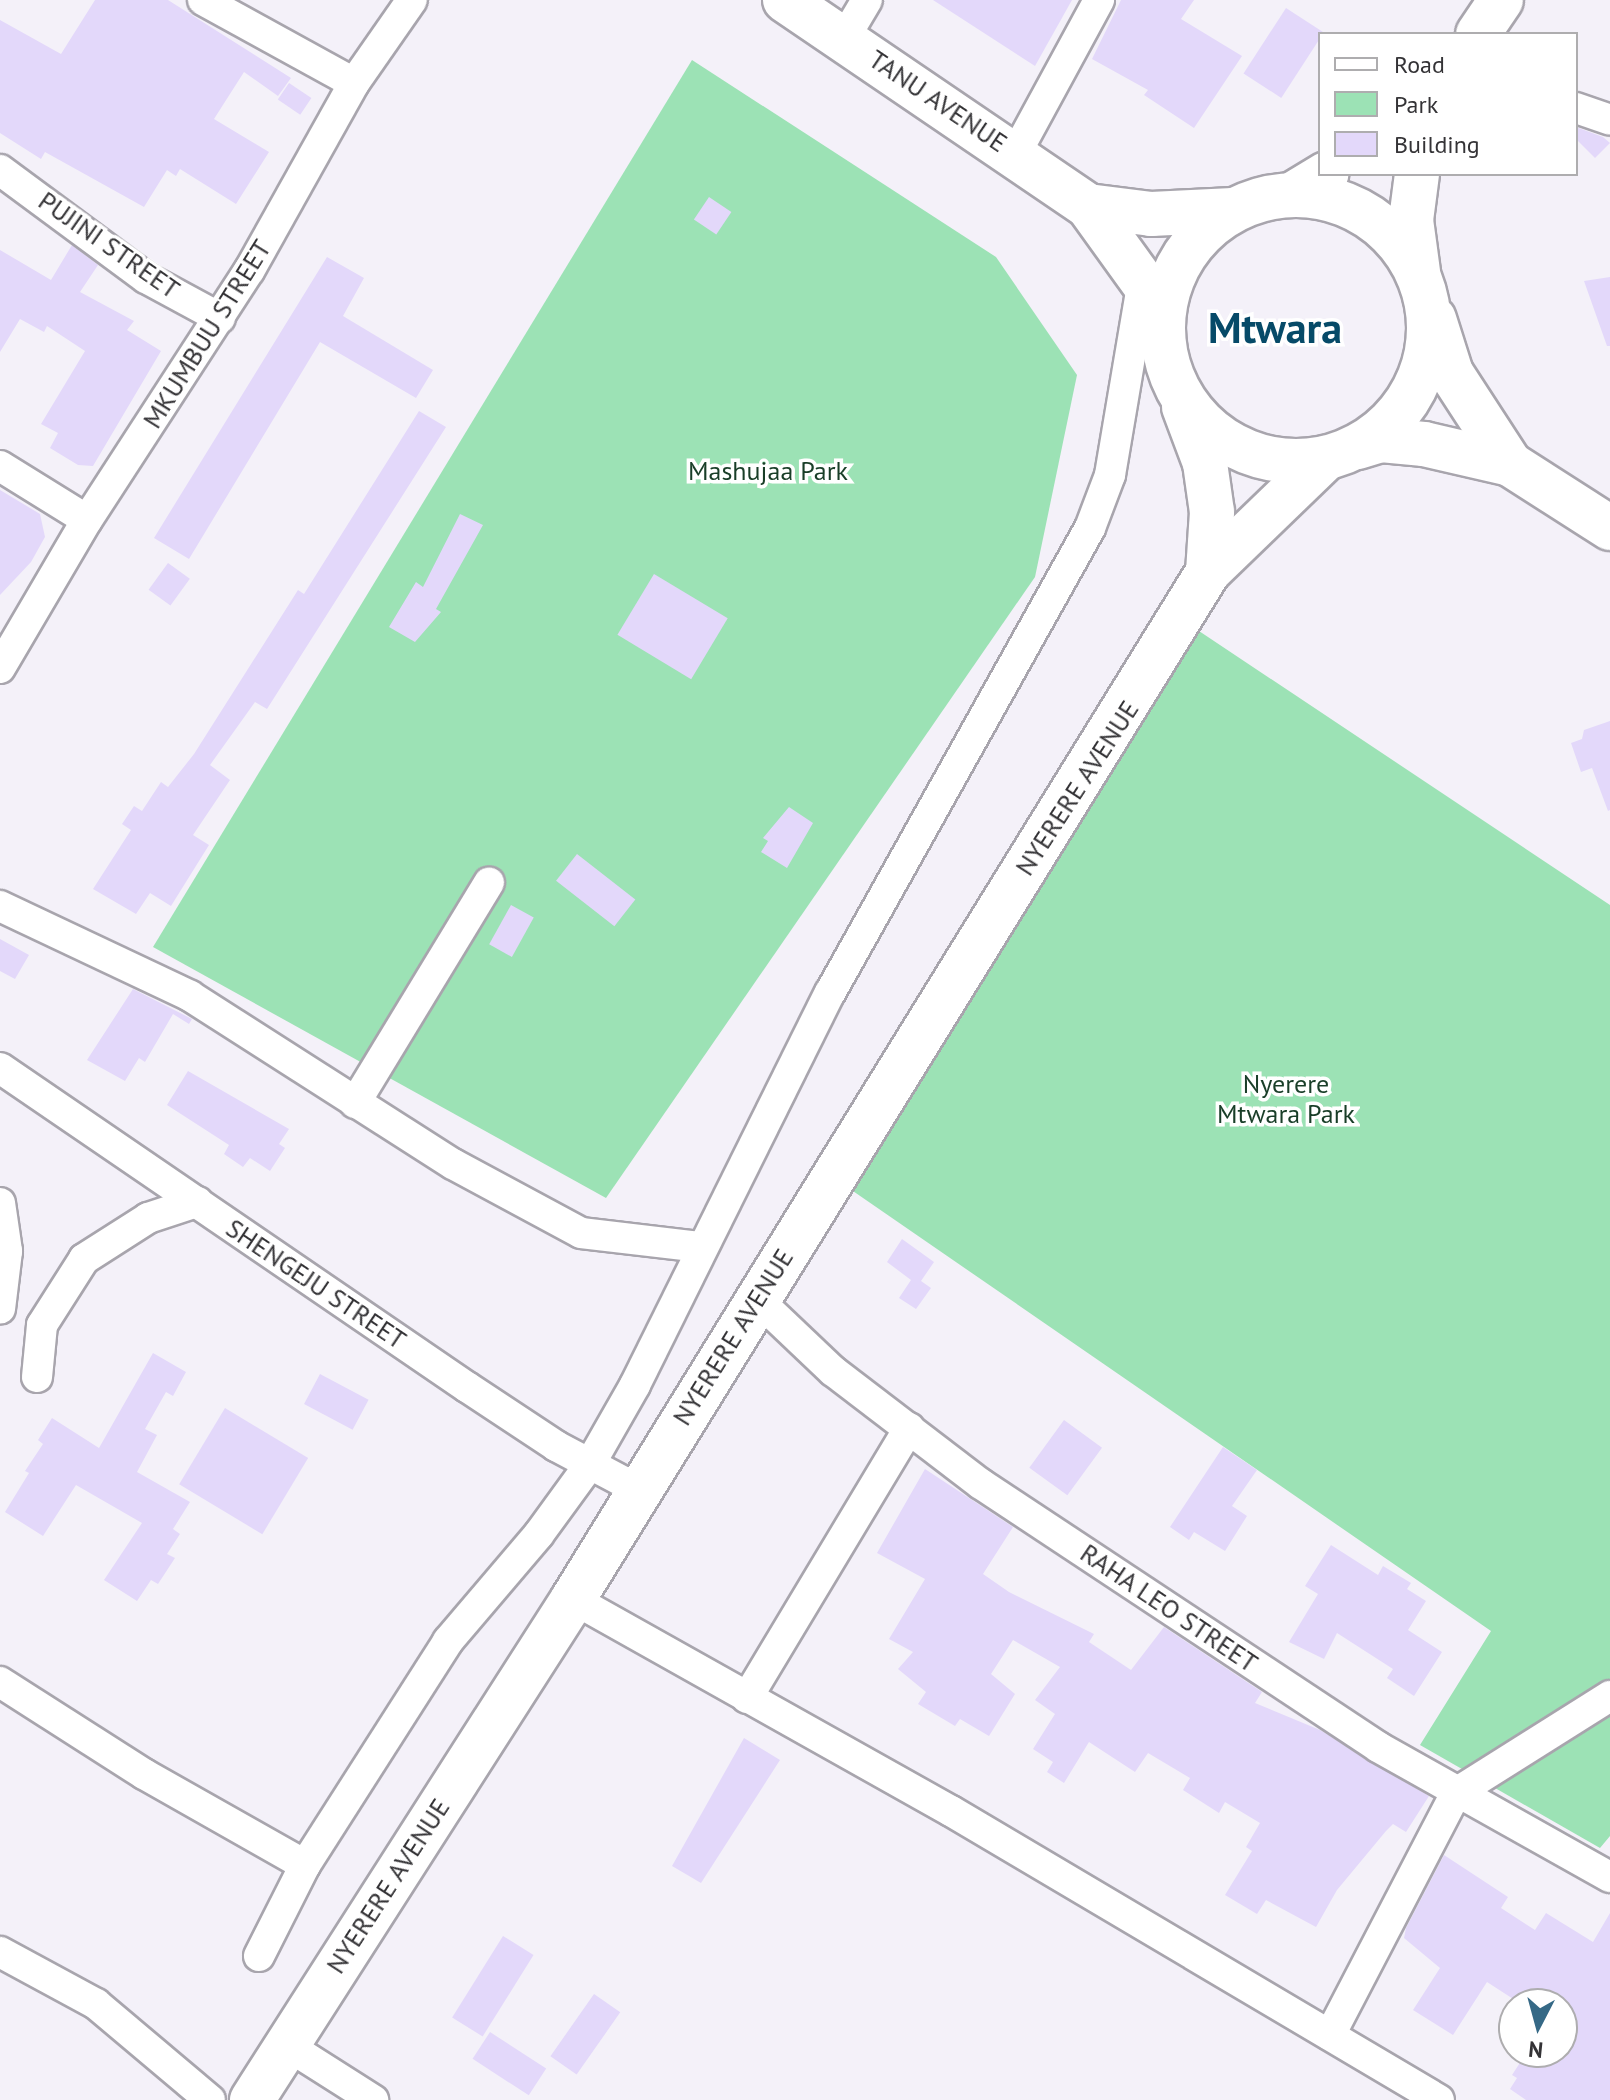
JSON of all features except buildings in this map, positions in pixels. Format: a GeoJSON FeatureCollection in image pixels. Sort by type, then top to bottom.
{"type":"FeatureCollection","features":[{"type":"Feature","properties":{"kind":"main road","name":"TANU AVENUE"},"geometry":{"type":"LineString","coordinates":[[785,0],[1016,153],[1088,206]]}},
{"type":"Feature","properties":{"kind":"main road"},"geometry":{"type":"LineString","coordinates":[[1479,32],[1501,0]]}},
{"type":"Feature","properties":{"kind":"main road"},"geometry":{"type":"LineString","coordinates":[[1208,572],[1342,452],[1392,422],[1417,387],[1430,347],[1424,288],[1411,220],[1417,176]]}},
{"type":"Feature","properties":{"kind":"main road"},"geometry":{"type":"LineString","coordinates":[[1088,206],[1151,214],[1233,210],[1309,184],[1344,203],[1388,230],[1424,288],[1451,373],[1510,464]]}},
{"type":"Feature","properties":{"kind":"main road"},"geometry":{"type":"LineString","coordinates":[[1088,206],[1153,295],[1164,350],[1205,463],[1212,512],[1208,572]]}},
{"type":"Feature","properties":{"kind":"main road"},"geometry":{"type":"LineString","coordinates":[[1153,295],[1199,235],[1233,210]]}},
{"type":"Feature","properties":{"kind":"main road"},"geometry":{"type":"LineString","coordinates":[[1177,388],[1203,424],[1239,449],[1282,460],[1342,452],[1381,440],[1424,444],[1510,464],[1610,528]]}},
{"type":"Feature","properties":{"kind":"main road","name":"NYERERE AVENUE"},"geometry":{"type":"LineString","coordinates":[[252,2100],[573,1599],[757,1299],[1069,804],[1208,572]]}},
{"type":"Feature","properties":{"kind":"street"},"geometry":{"type":"LineString","coordinates":[[203,0],[354,83]]}},
{"type":"Feature","properties":{"kind":"street","name":"MKUMBUU STREET"},"geometry":{"type":"LineString","coordinates":[[0,668],[87,520],[220,318],[354,83],[412,0]]}},
{"type":"Feature","properties":{"kind":"street"},"geometry":{"type":"LineString","coordinates":[[845,37],[867,0]]}},
{"type":"Feature","properties":{"kind":"street"},"geometry":{"type":"LineString","coordinates":[[1016,153],[1099,0]]}},
{"type":"Feature","properties":{"kind":"street"},"geometry":{"type":"LineString","coordinates":[[1578,109],[1610,120]]}},
{"type":"Feature","properties":{"kind":"street","name":"PUJINI STREET"},"geometry":{"type":"LineString","coordinates":[[0,170],[146,278],[220,318]]}},
{"type":"Feature","properties":{"kind":"street"},"geometry":{"type":"LineString","coordinates":[[259,1956],[305,1865],[448,1641],[539,1534],[590,1464],[635,1385],[830,993],[1090,528],[1110,475],[1153,295]]}},
{"type":"Feature","properties":{"kind":"street"},"geometry":{"type":"LineString","coordinates":[[0,466],[87,520]]}},
{"type":"Feature","properties":{"kind":"street"},"geometry":{"type":"LineString","coordinates":[[355,1103],[489,883]]}},
{"type":"Feature","properties":{"kind":"street"},"geometry":{"type":"LineString","coordinates":[[0,906],[190,996],[453,1164],[581,1233],[701,1247]]}},
{"type":"Feature","properties":{"kind":"street","name":"SHENGEJU STREET"},"geometry":{"type":"LineString","coordinates":[[0,1068],[467,1387],[590,1464],[639,1490]]}},
{"type":"Feature","properties":{"kind":"street"},"geometry":{"type":"LineString","coordinates":[[37,1377],[42,1325],[84,1259],[148,1218],[197,1202]]}},
{"type":"Feature","properties":{"kind":"street"},"geometry":{"type":"LineString","coordinates":[[0,1203],[7,1251],[0,1309]]}},
{"type":"Feature","properties":{"kind":"street","name":"RAHA LEO STREET"},"geometry":{"type":"LineString","coordinates":[[757,1299],[833,1371],[981,1484],[1378,1747],[1610,1877]]}},
{"type":"Feature","properties":{"kind":"street"},"geometry":{"type":"LineString","coordinates":[[747,1698],[909,1428]]}},
{"type":"Feature","properties":{"kind":"street"},"geometry":{"type":"LineString","coordinates":[[573,1599],[1439,2100]]}},
{"type":"Feature","properties":{"kind":"street"},"geometry":{"type":"LineString","coordinates":[[0,1682],[144,1774],[305,1865]]}},
{"type":"Feature","properties":{"kind":"street"},"geometry":{"type":"LineString","coordinates":[[1330,2035],[1456,1793],[1610,1696]]}},
{"type":"Feature","properties":{"kind":"street"},"geometry":{"type":"LineString","coordinates":[[0,1952],[96,2004],[210,2100]]}},
{"type":"Feature","properties":{"kind":"street"},"geometry":{"type":"LineString","coordinates":[[288,2046],[373,2100]]}},
{"type":"Feature","properties":{"kind":"green space","name":"Mashujaa Park"},"geometry":{"type":"Polygon","coordinates":[[[692,60],[996,257],[1077,375],[1035,577],[606,1198],[153,947],[692,60]]]}},
{"type":"Feature","properties":{"kind":"green space","name":"Nyerere Mtwara Park"},"geometry":{"type":"Polygon","coordinates":[[[1196,629],[1610,905],[1610,1836],[1600,1848],[1420,1745],[1491,1631],[850,1189],[1196,629]]]}},
{"type":"Feature","properties":{"kind":"district","name":"Mtwara"},"geometry":{"type":"Point","coordinates":[1275,328]}}]}
